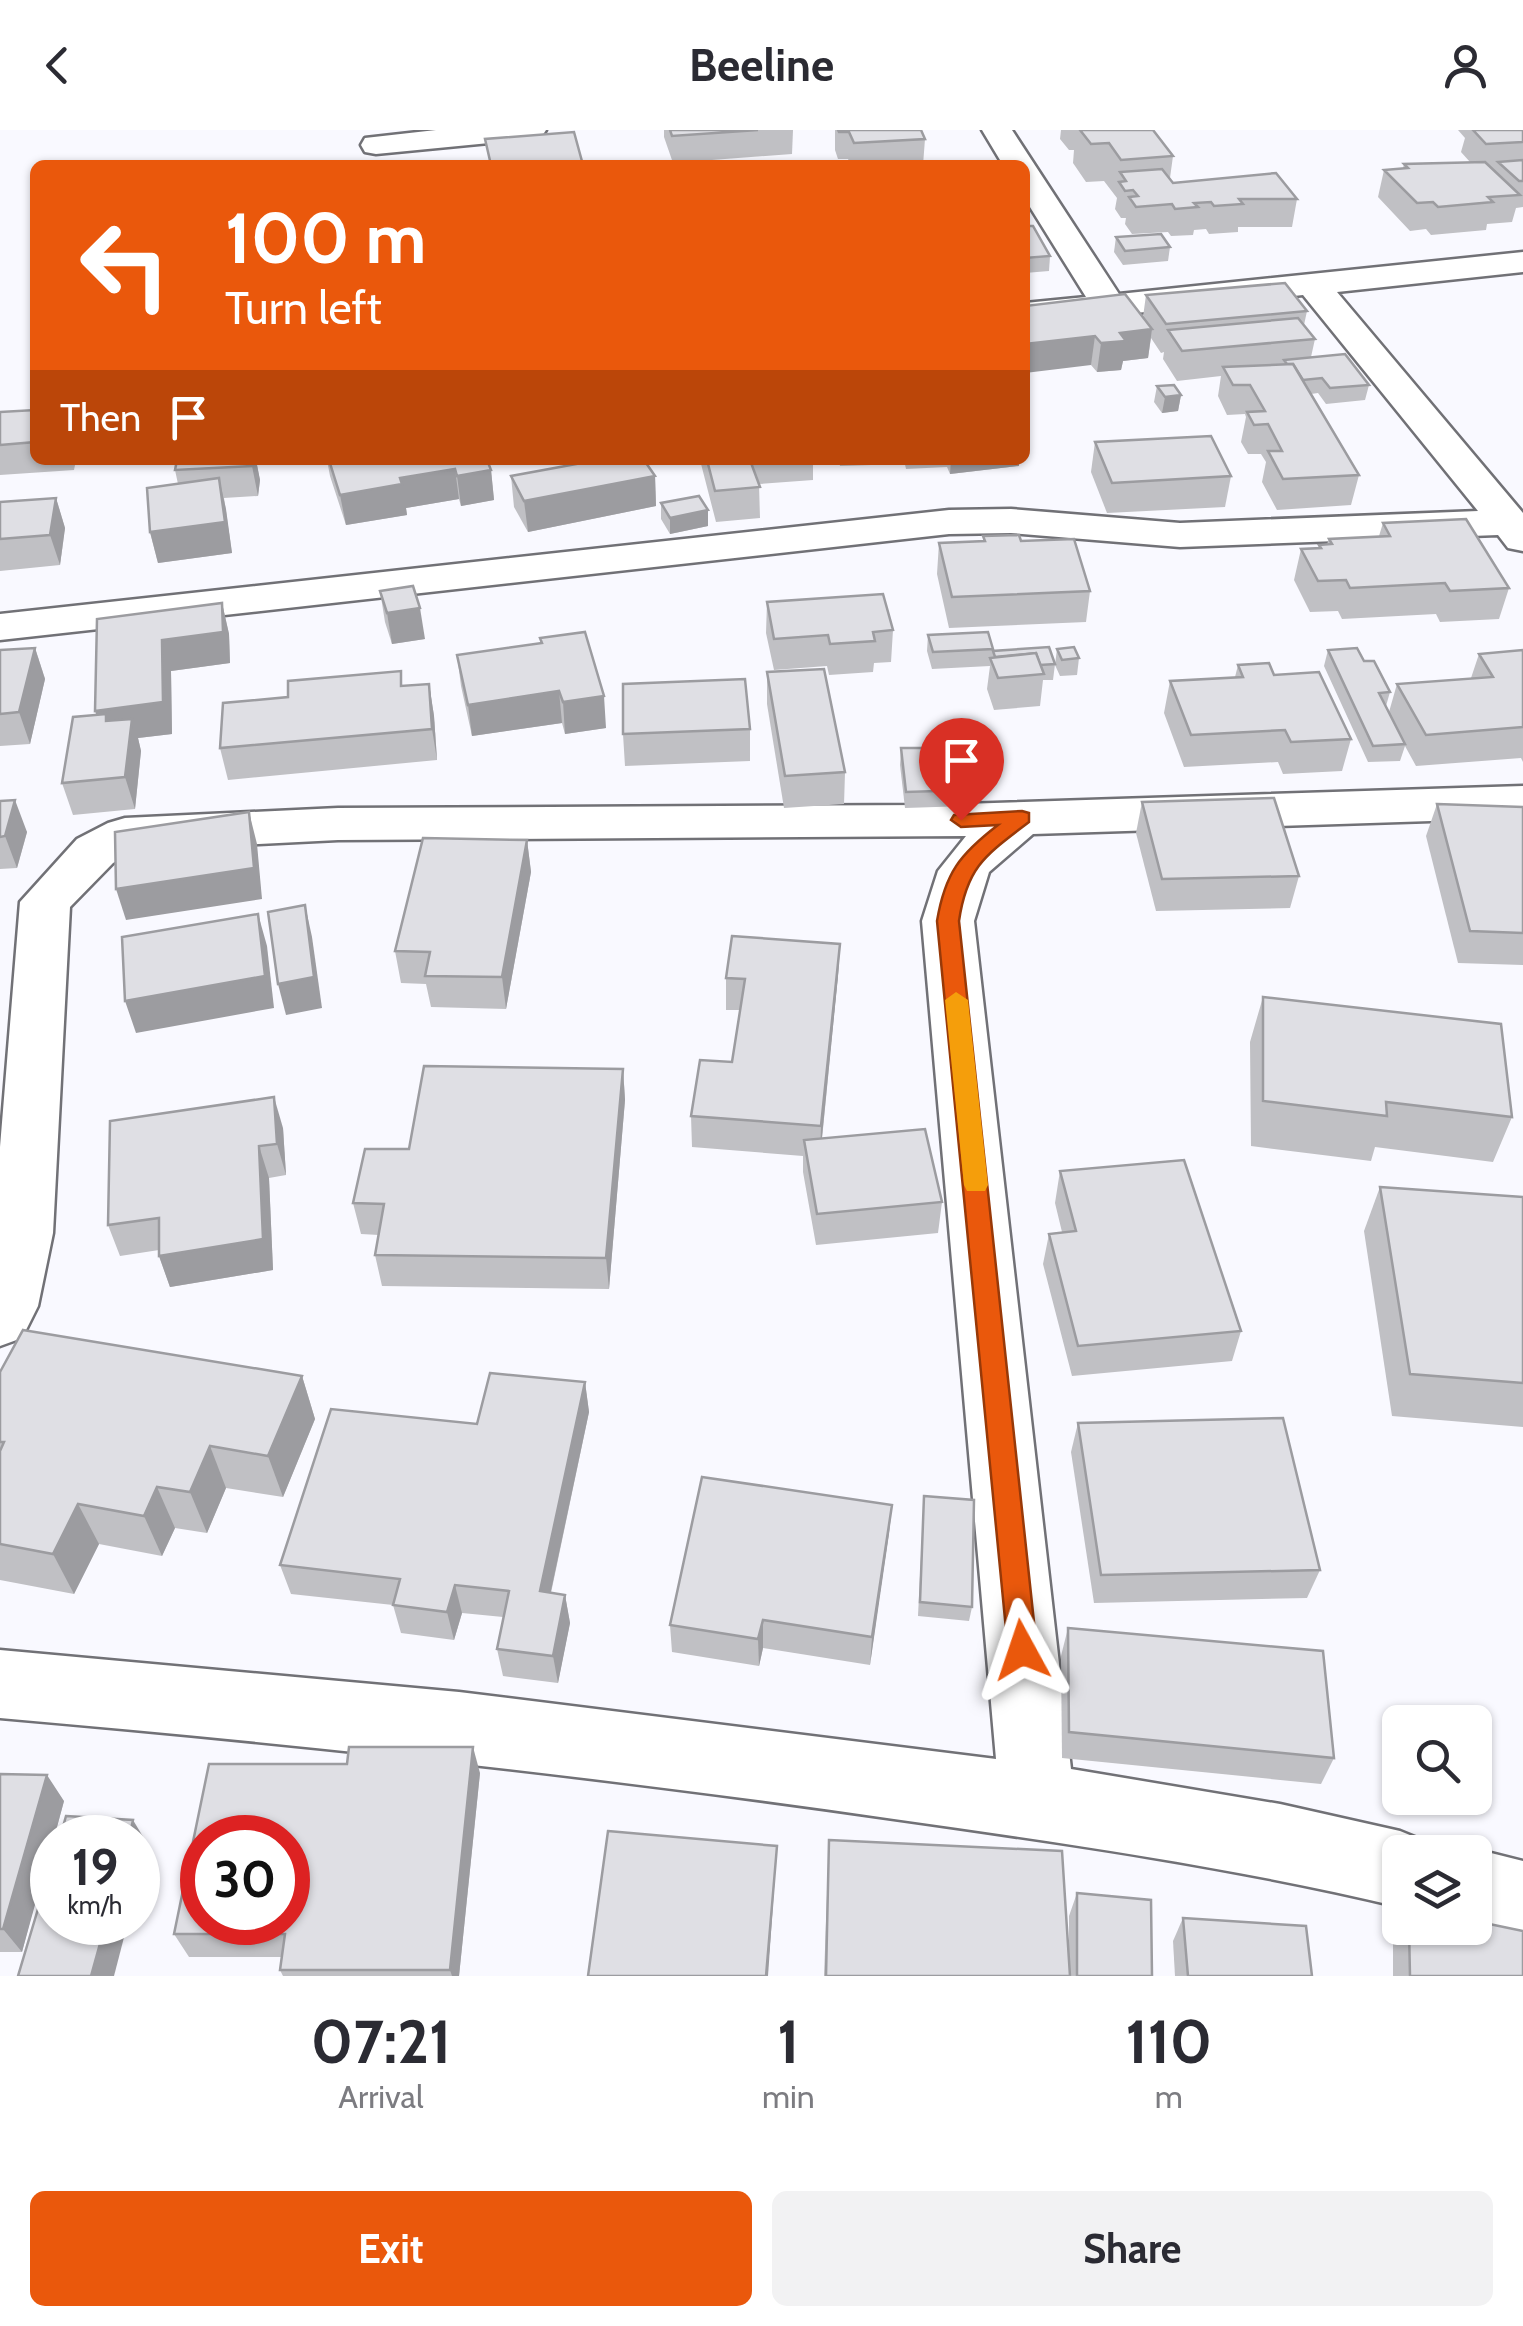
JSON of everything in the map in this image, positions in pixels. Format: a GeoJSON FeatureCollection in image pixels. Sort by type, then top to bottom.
{"type":"FeatureCollection","features":[{"type":"Feature","properties":{"kind":"street"},"geometry":{"type":"LineString","coordinates":[[376,145],[531,130]]}},
{"type":"Feature","properties":{"kind":"street"},"geometry":{"type":"LineString","coordinates":[[997,130],[1016,160]]}},
{"type":"Feature","properties":{"kind":"street"},"geometry":{"type":"LineString","coordinates":[[1030,182],[1109,306]]}},
{"type":"Feature","properties":{"kind":"street"},"geometry":{"type":"LineString","coordinates":[[1030,314],[1523,262]]}},
{"type":"Feature","properties":{"kind":"street"},"geometry":{"type":"LineString","coordinates":[[1314,286],[1516,530]]}},
{"type":"Feature","properties":{"kind":"street"},"geometry":{"type":"LineString","coordinates":[[0,627],[949,522],[1010,520],[1180,534],[1516,530]]}},
{"type":"Feature","properties":{"kind":"street"},"geometry":{"type":"LineString","coordinates":[[0,1320],[7,1306],[23,1233],[45,902],[95,851],[125,834],[338,824],[1022,818],[1523,802]]}},
{"type":"Feature","properties":{"kind":"street"},"geometry":{"type":"LineString","coordinates":[[1022,818],[974,854],[953,887],[948,921],[1036,1802]]}},
{"type":"Feature","properties":{"kind":"street"},"geometry":{"type":"LineString","coordinates":[[0,1684],[307,1709],[621,1744],[1294,1842],[1382,1864]]}},
{"type":"Feature","properties":{"kind":"street"},"geometry":{"type":"LineString","coordinates":[[1492,1892],[1523,1900]]}},
{"type":"Feature","properties":{"kind":"building"},"geometry":{"type":"Polygon","coordinates":[[[670,130],[758,130],[672,136],[670,130]]]}},
{"type":"Feature","properties":{"kind":"building"},"geometry":{"type":"Polygon","coordinates":[[[838,130],[921,130],[925,139],[854,143],[849,132],[838,130]]]}},
{"type":"Feature","properties":{"kind":"building"},"geometry":{"type":"Polygon","coordinates":[[[1080,130],[1153,130],[1173,156],[1121,160],[1109,143],[1091,144],[1080,130]]]}},
{"type":"Feature","properties":{"kind":"building"},"geometry":{"type":"Polygon","coordinates":[[[1473,130],[1523,130],[1523,142],[1486,144],[1473,130]]]}},
{"type":"Feature","properties":{"kind":"building"},"geometry":{"type":"Polygon","coordinates":[[[574,132],[582,160],[490,160],[485,139],[574,132]]]}},
{"type":"Feature","properties":{"kind":"building"},"geometry":{"type":"Polygon","coordinates":[[[1523,160],[1523,181],[1498,162],[1523,160]]]}},
{"type":"Feature","properties":{"kind":"building"},"geometry":{"type":"Polygon","coordinates":[[[1485,162],[1520,195],[1488,197],[1493,202],[1438,207],[1433,202],[1417,203],[1384,170],[1408,168],[1404,164],[1485,162]]]}},
{"type":"Feature","properties":{"kind":"building"},"geometry":{"type":"Polygon","coordinates":[[[1162,169],[1173,183],[1276,173],[1297,199],[1239,199],[1243,204],[1194,203],[1198,207],[1175,209],[1172,204],[1136,207],[1129,197],[1138,196],[1133,190],[1125,191],[1119,182],[1126,181],[1120,172],[1162,169]]]}},
{"type":"Feature","properties":{"kind":"building"},"geometry":{"type":"Polygon","coordinates":[[[1030,226],[1033,226],[1050,256],[1030,258],[1030,226]]]}},
{"type":"Feature","properties":{"kind":"building"},"geometry":{"type":"Polygon","coordinates":[[[1161,234],[1170,247],[1125,251],[1116,237],[1161,234]]]}},
{"type":"Feature","properties":{"kind":"building"},"geometry":{"type":"Polygon","coordinates":[[[1285,283],[1307,311],[1166,324],[1146,295],[1285,283]]]}},
{"type":"Feature","properties":{"kind":"building"},"geometry":{"type":"Polygon","coordinates":[[[1125,294],[1152,329],[1120,333],[1126,341],[1101,343],[1095,336],[1030,343],[1030,305],[1125,294]]]}},
{"type":"Feature","properties":{"kind":"building"},"geometry":{"type":"Polygon","coordinates":[[[1298,318],[1315,339],[1182,351],[1168,330],[1298,318]]]}},
{"type":"Feature","properties":{"kind":"building"},"geometry":{"type":"Polygon","coordinates":[[[1345,354],[1369,385],[1330,388],[1322,378],[1303,380],[1293,364],[1284,360],[1345,354]]]}},
{"type":"Feature","properties":{"kind":"building"},"geometry":{"type":"Polygon","coordinates":[[[1293,364],[1359,475],[1283,479],[1268,451],[1282,451],[1268,424],[1254,425],[1247,412],[1265,411],[1250,385],[1233,385],[1223,367],[1293,364]]]}},
{"type":"Feature","properties":{"kind":"building"},"geometry":{"type":"Polygon","coordinates":[[[1174,385],[1181,395],[1165,397],[1157,386],[1174,385]]]}},
{"type":"Feature","properties":{"kind":"building"},"geometry":{"type":"Polygon","coordinates":[[[30,410],[30,442],[0,445],[0,412],[30,410]]]}},
{"type":"Feature","properties":{"kind":"building"},"geometry":{"type":"Polygon","coordinates":[[[1211,436],[1231,476],[1112,483],[1095,442],[1211,436]]]}},
{"type":"Feature","properties":{"kind":"building"},"geometry":{"type":"Polygon","coordinates":[[[176,465],[252,465],[252,466],[175,470],[176,465]]]}},
{"type":"Feature","properties":{"kind":"building"},"geometry":{"type":"Polygon","coordinates":[[[331,465],[489,465],[491,470],[457,476],[455,469],[400,478],[402,484],[340,495],[331,465]]]}},
{"type":"Feature","properties":{"kind":"building"},"geometry":{"type":"Polygon","coordinates":[[[571,465],[647,465],[655,476],[524,501],[511,476],[571,465]]]}},
{"type":"Feature","properties":{"kind":"building"},"geometry":{"type":"Polygon","coordinates":[[[708,465],[752,465],[760,487],[715,491],[708,465]]]}},
{"type":"Feature","properties":{"kind":"building"},"geometry":{"type":"Polygon","coordinates":[[[219,478],[225,522],[150,532],[147,488],[219,478]]]}},
{"type":"Feature","properties":{"kind":"building"},"geometry":{"type":"Polygon","coordinates":[[[699,496],[708,510],[670,518],[661,503],[699,496]]]}},
{"type":"Feature","properties":{"kind":"building"},"geometry":{"type":"Polygon","coordinates":[[[56,498],[50,535],[0,539],[0,502],[56,498]]]}},
{"type":"Feature","properties":{"kind":"building"},"geometry":{"type":"Polygon","coordinates":[[[1466,519],[1509,588],[1450,591],[1445,583],[1350,588],[1346,580],[1318,581],[1301,549],[1332,544],[1329,539],[1390,536],[1383,523],[1466,519]]]}},
{"type":"Feature","properties":{"kind":"building"},"geometry":{"type":"Polygon","coordinates":[[[1019,535],[1021,541],[1074,539],[1090,591],[952,597],[939,543],[1019,535]]]}},
{"type":"Feature","properties":{"kind":"building"},"geometry":{"type":"Polygon","coordinates":[[[413,586],[420,608],[387,613],[380,591],[413,586]]]}},
{"type":"Feature","properties":{"kind":"building"},"geometry":{"type":"Polygon","coordinates":[[[883,594],[893,630],[873,632],[875,641],[830,644],[828,635],[774,639],[767,602],[883,594]]]}},
{"type":"Feature","properties":{"kind":"building"},"geometry":{"type":"Polygon","coordinates":[[[222,603],[223,632],[162,640],[163,702],[95,711],[97,619],[222,603]]]}},
{"type":"Feature","properties":{"kind":"building"},"geometry":{"type":"Polygon","coordinates":[[[585,632],[604,696],[563,702],[559,691],[468,705],[457,655],[542,643],[540,638],[585,632]]]}},
{"type":"Feature","properties":{"kind":"building"},"geometry":{"type":"Polygon","coordinates":[[[988,632],[993,649],[933,652],[928,635],[988,632]]]}},
{"type":"Feature","properties":{"kind":"building"},"geometry":{"type":"Polygon","coordinates":[[[1049,647],[1055,664],[1040,665],[1036,653],[995,657],[993,651],[1049,647]]]}},
{"type":"Feature","properties":{"kind":"building"},"geometry":{"type":"Polygon","coordinates":[[[1074,647],[1079,658],[1062,660],[1057,649],[1074,647]]]}},
{"type":"Feature","properties":{"kind":"building"},"geometry":{"type":"Polygon","coordinates":[[[35,648],[19,712],[0,714],[0,650],[35,648]]]}},
{"type":"Feature","properties":{"kind":"building"},"geometry":{"type":"Polygon","coordinates":[[[1357,648],[1364,661],[1374,661],[1390,692],[1379,693],[1405,744],[1373,746],[1328,650],[1357,648]]]}},
{"type":"Feature","properties":{"kind":"building"},"geometry":{"type":"Polygon","coordinates":[[[1523,650],[1523,727],[1426,735],[1397,684],[1493,677],[1479,654],[1523,650]]]}},
{"type":"Feature","properties":{"kind":"building"},"geometry":{"type":"Polygon","coordinates":[[[1036,653],[1044,674],[998,678],[990,658],[1036,653]]]}},
{"type":"Feature","properties":{"kind":"building"},"geometry":{"type":"Polygon","coordinates":[[[1269,663],[1274,675],[1319,672],[1351,739],[1291,742],[1285,730],[1191,735],[1170,681],[1243,677],[1238,665],[1269,663]]]}},
{"type":"Feature","properties":{"kind":"building"},"geometry":{"type":"Polygon","coordinates":[[[824,669],[845,772],[785,776],[767,672],[824,669]]]}},
{"type":"Feature","properties":{"kind":"building"},"geometry":{"type":"Polygon","coordinates":[[[401,671],[401,686],[429,684],[432,729],[220,748],[223,703],[288,697],[288,681],[401,671]]]}},
{"type":"Feature","properties":{"kind":"building"},"geometry":{"type":"Polygon","coordinates":[[[745,679],[750,729],[623,734],[623,684],[745,679]]]}},
{"type":"Feature","properties":{"kind":"building"},"geometry":{"type":"Polygon","coordinates":[[[106,714],[106,721],[132,719],[125,777],[62,783],[73,717],[106,714]]]}},
{"type":"Feature","properties":{"kind":"building"},"geometry":{"type":"Polygon","coordinates":[[[901,748],[962,748],[969,790],[906,792],[901,748]]]}},
{"type":"Feature","properties":{"kind":"building"},"geometry":{"type":"Polygon","coordinates":[[[1274,798],[1299,876],[1162,879],[1142,802],[1274,798]]]}},
{"type":"Feature","properties":{"kind":"building"},"geometry":{"type":"Polygon","coordinates":[[[15,800],[5,836],[0,837],[0,801],[15,800]]]}},
{"type":"Feature","properties":{"kind":"building"},"geometry":{"type":"Polygon","coordinates":[[[1437,804],[1523,807],[1523,933],[1470,931],[1437,804]]]}},
{"type":"Feature","properties":{"kind":"building"},"geometry":{"type":"Polygon","coordinates":[[[249,812],[254,868],[116,889],[115,832],[249,812]]]}},
{"type":"Feature","properties":{"kind":"building"},"geometry":{"type":"Polygon","coordinates":[[[423,838],[527,840],[502,977],[425,976],[430,952],[395,951],[423,838]]]}},
{"type":"Feature","properties":{"kind":"building"},"geometry":{"type":"Polygon","coordinates":[[[305,905],[314,977],[278,984],[268,912],[305,905]]]}},
{"type":"Feature","properties":{"kind":"building"},"geometry":{"type":"Polygon","coordinates":[[[258,914],[265,976],[125,1001],[122,937],[258,914]]]}},
{"type":"Feature","properties":{"kind":"building"},"geometry":{"type":"Polygon","coordinates":[[[732,936],[840,944],[821,1126],[691,1116],[700,1060],[732,1062],[745,979],[726,978],[732,936]]]}},
{"type":"Feature","properties":{"kind":"building"},"geometry":{"type":"Polygon","coordinates":[[[1263,997],[1501,1024],[1512,1117],[1386,1102],[1387,1116],[1263,1101],[1263,997]]]}},
{"type":"Feature","properties":{"kind":"building"},"geometry":{"type":"Polygon","coordinates":[[[424,1066],[623,1069],[606,1258],[375,1255],[384,1204],[353,1203],[365,1149],[409,1149],[424,1066]]]}},
{"type":"Feature","properties":{"kind":"building"},"geometry":{"type":"Polygon","coordinates":[[[274,1097],[277,1144],[259,1146],[263,1239],[159,1256],[159,1218],[108,1225],[110,1121],[274,1097]]]}},
{"type":"Feature","properties":{"kind":"building"},"geometry":{"type":"Polygon","coordinates":[[[925,1129],[942,1202],[817,1214],[804,1140],[925,1129]]]}},
{"type":"Feature","properties":{"kind":"building"},"geometry":{"type":"Polygon","coordinates":[[[1184,1160],[1241,1331],[1078,1346],[1049,1234],[1076,1231],[1060,1171],[1184,1160]]]}},
{"type":"Feature","properties":{"kind":"building"},"geometry":{"type":"Polygon","coordinates":[[[1380,1187],[1523,1197],[1523,1383],[1410,1374],[1380,1187]]]}},
{"type":"Feature","properties":{"kind":"building"},"geometry":{"type":"Polygon","coordinates":[[[23,1330],[302,1376],[268,1456],[210,1446],[190,1492],[157,1487],[144,1516],[78,1504],[53,1554],[0,1544],[0,1451],[4,1442],[0,1442],[0,1372],[23,1330]]]}},
{"type":"Feature","properties":{"kind":"building"},"geometry":{"type":"Polygon","coordinates":[[[490,1373],[585,1382],[540,1591],[565,1595],[553,1656],[497,1649],[509,1591],[455,1585],[447,1612],[393,1605],[400,1579],[280,1565],[331,1409],[477,1424],[490,1373]]]}},
{"type":"Feature","properties":{"kind":"building"},"geometry":{"type":"Polygon","coordinates":[[[1283,1418],[1320,1570],[1101,1575],[1078,1423],[1283,1418]]]}},
{"type":"Feature","properties":{"kind":"building"},"geometry":{"type":"Polygon","coordinates":[[[702,1477],[892,1505],[872,1637],[763,1620],[758,1639],[670,1625],[702,1477]]]}},
{"type":"Feature","properties":{"kind":"building"},"geometry":{"type":"Polygon","coordinates":[[[924,1496],[974,1500],[972,1607],[920,1602],[924,1496]]]}},
{"type":"Feature","properties":{"kind":"building"},"geometry":{"type":"Polygon","coordinates":[[[1068,1628],[1323,1651],[1334,1758],[1069,1732],[1068,1628]]]}},
{"type":"Feature","properties":{"kind":"building"},"geometry":{"type":"Polygon","coordinates":[[[349,1747],[473,1747],[450,1970],[280,1970],[283,1945],[310,1945],[310,1815],[198,1815],[209,1764],[347,1764],[349,1747]]]}},
{"type":"Feature","properties":{"kind":"building"},"geometry":{"type":"Polygon","coordinates":[[[0,1774],[47,1775],[36,1815],[30,1815],[30,1834],[0,1929],[0,1774]]]}},
{"type":"Feature","properties":{"kind":"building"},"geometry":{"type":"Polygon","coordinates":[[[608,1831],[777,1846],[766,1976],[588,1976],[608,1831]]]}},
{"type":"Feature","properties":{"kind":"building"},"geometry":{"type":"Polygon","coordinates":[[[829,1840],[1062,1851],[1070,1976],[826,1976],[829,1840]]]}},
{"type":"Feature","properties":{"kind":"building"},"geometry":{"type":"Polygon","coordinates":[[[1077,1893],[1151,1900],[1152,1976],[1077,1976],[1077,1893]]]}},
{"type":"Feature","properties":{"kind":"building"},"geometry":{"type":"Polygon","coordinates":[[[180,1905],[180,1934],[174,1934],[180,1905]]]}},
{"type":"Feature","properties":{"kind":"building"},"geometry":{"type":"Polygon","coordinates":[[[1183,1918],[1306,1926],[1312,1976],[1188,1976],[1183,1918]]]}},
{"type":"Feature","properties":{"kind":"building"},"geometry":{"type":"Polygon","coordinates":[[[1492,1925],[1523,1931],[1523,1976],[1410,1976],[1409,1945],[1492,1945],[1492,1925]]]}},
{"type":"Feature","properties":{"kind":"building"},"geometry":{"type":"Polygon","coordinates":[[[30,1936],[30,1945],[100,1945],[91,1976],[18,1976],[30,1936]]]}},
{"type":"Feature","properties":{"kind":"slow traffic"},"geometry":{"type":"LineString","coordinates":[[956,1000],[976,1185]]}},
{"type":"Feature","properties":{"kind":"route"},"geometry":{"type":"LineString","coordinates":[[961,820],[1022,818],[974,854],[953,887],[948,921],[1022,1650]]}}]}
